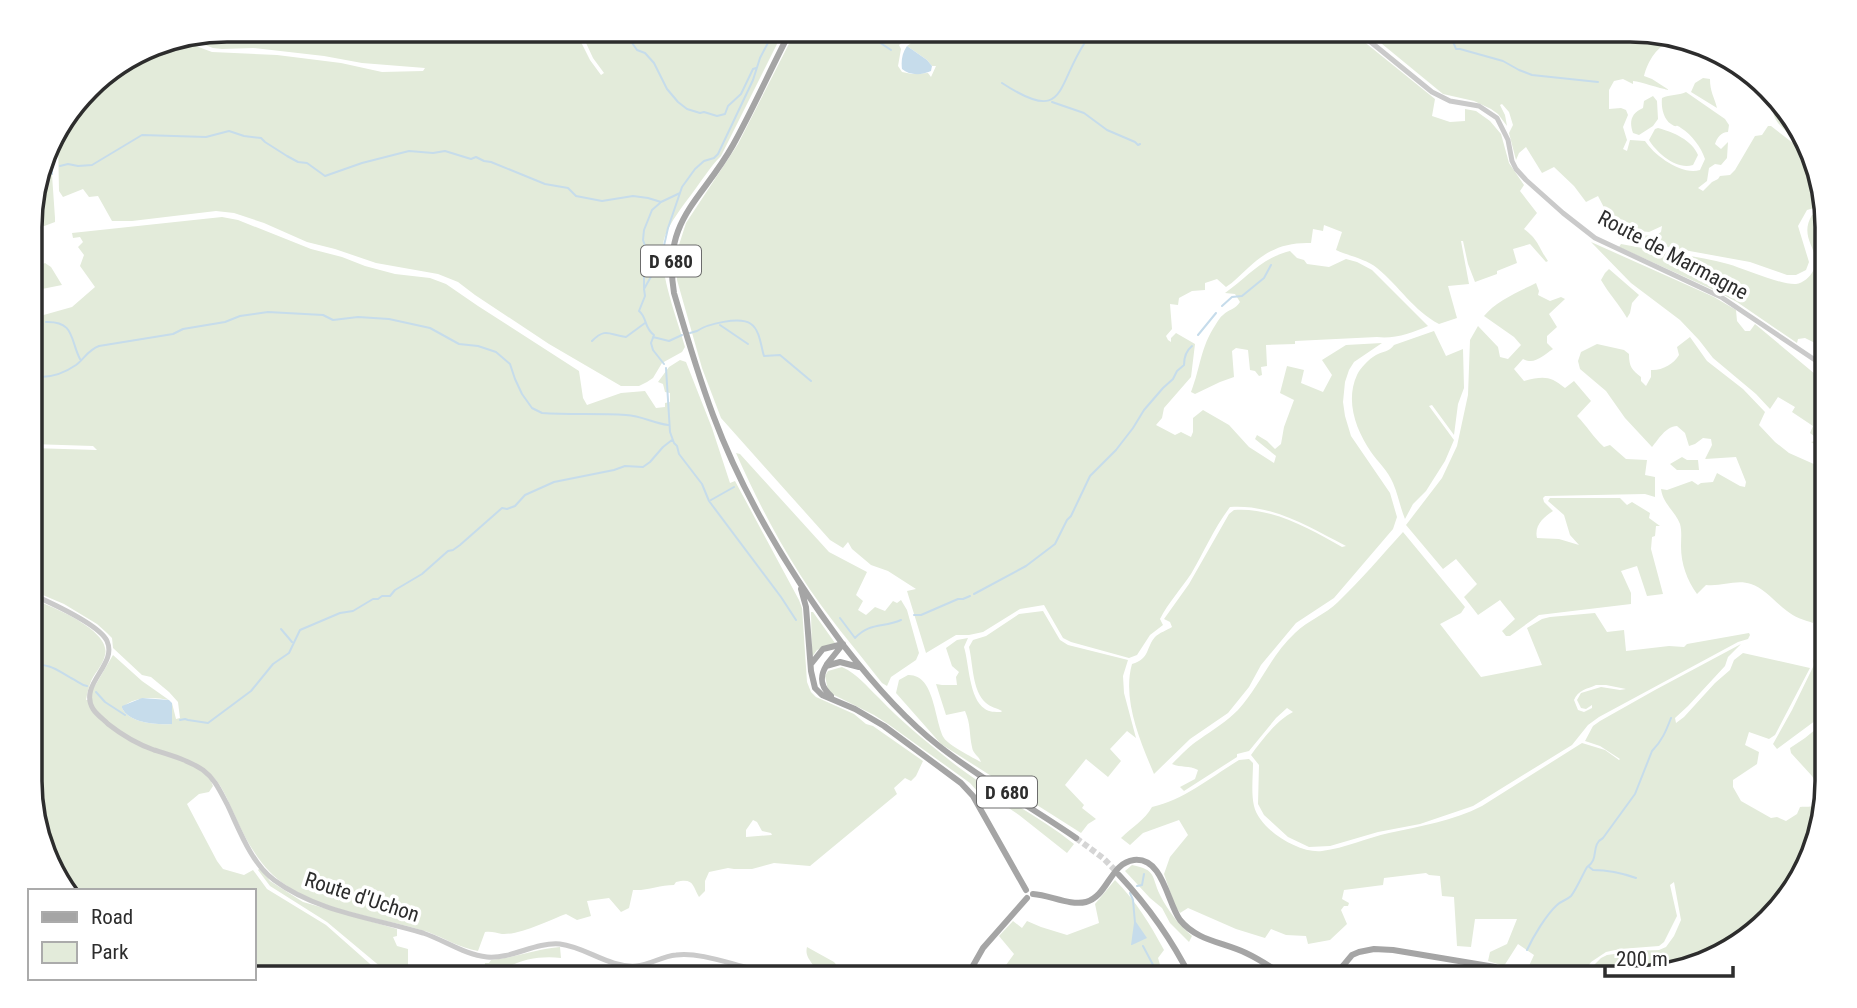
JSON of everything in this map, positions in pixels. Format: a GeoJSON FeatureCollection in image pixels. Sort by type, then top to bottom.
{"type":"FeatureCollection","features":[{"type":"Feature","properties":{"kind":"main road","name":"D 680"},"geometry":{"type":"LineString","coordinates":[[785,42],[731,148],[686,213],[672,251],[674,293],[714,416],[743,484],[798,581],[861,668],[937,745],[1076,838]]}},
{"type":"Feature","properties":{"kind":"main road"},"geometry":{"type":"LineString","coordinates":[[798,581],[806,607],[810,665],[815,688],[822,695],[884,726],[969,790],[1029,894]]}},
{"type":"Feature","properties":{"kind":"main road"},"geometry":{"type":"LineString","coordinates":[[810,665],[823,649],[843,644]]}},
{"type":"Feature","properties":{"kind":"main road"},"geometry":{"type":"LineString","coordinates":[[838,702],[825,691],[822,674],[843,644]]}},
{"type":"Feature","properties":{"kind":"main road"},"geometry":{"type":"LineString","coordinates":[[826,666],[840,662],[861,668]]}},
{"type":"Feature","properties":{"kind":"main road"},"geometry":{"type":"LineString","coordinates":[[1029,894],[1086,902],[1098,894],[1119,867],[1140,860],[1157,872],[1172,906],[1189,928],[1212,942],[1245,952],[1268,966]]}},
{"type":"Feature","properties":{"kind":"main road"},"geometry":{"type":"LineString","coordinates":[[1119,875],[1157,920],[1185,966]]}},
{"type":"Feature","properties":{"kind":"main road"},"geometry":{"type":"LineString","coordinates":[[973,966],[983,948],[1029,894]]}},
{"type":"Feature","properties":{"kind":"main road"},"geometry":{"type":"LineString","coordinates":[[1343,966],[1359,952],[1384,949],[1488,966]]}},
{"type":"Feature","properties":{"kind":"street","name":"Route de Marmagne"},"geometry":{"type":"LineString","coordinates":[[1371,42],[1432,92],[1450,101],[1479,106],[1497,118],[1508,140],[1516,169],[1555,206],[1595,238],[1721,297],[1815,360]]}},
{"type":"Feature","properties":{"kind":"street","name":"Route d'Uchon"},"geometry":{"type":"LineString","coordinates":[[42,600],[100,631],[107,639],[109,654],[94,681],[89,699],[98,716],[134,741],[203,770],[215,781],[259,864],[273,880],[298,895],[362,918],[422,933],[482,956],[507,956],[539,946],[562,944],[621,965],[636,966],[678,954],[740,966]]}},
{"type":"Feature","properties":{"kind":"green space"},"geometry":{"type":"Polygon","coordinates":[[[581,42],[601,75],[604,73],[586,42],[778,42],[721,156],[680,209],[665,236],[665,276],[685,347],[682,352],[662,363],[653,378],[639,386],[621,386],[549,344],[458,282],[438,274],[376,263],[307,242],[234,213],[216,211],[112,221],[98,196],[89,197],[83,189],[63,197],[59,191],[58,151],[80,114],[96,96],[124,73],[167,52],[194,45],[212,52],[277,55],[341,63],[382,72],[423,71],[425,68],[362,63],[253,48],[213,48],[203,44],[581,42]]]}},
{"type":"Feature","properties":{"kind":"green space"},"geometry":{"type":"Polygon","coordinates":[[[790,42],[903,42],[899,45],[901,49],[898,66],[902,72],[928,73],[931,77],[936,66],[932,66],[907,46],[913,42],[1364,42],[1435,99],[1432,116],[1450,122],[1465,121],[1465,109],[1476,111],[1490,121],[1501,134],[1509,163],[1524,185],[1520,191],[1537,213],[1524,229],[1536,240],[1548,261],[1546,262],[1530,244],[1513,249],[1517,263],[1475,282],[1461,241],[1469,284],[1448,286],[1457,318],[1439,324],[1414,305],[1373,265],[1336,250],[1342,232],[1324,225],[1323,231],[1313,229],[1311,243],[1293,244],[1269,252],[1226,287],[1217,279],[1205,283],[1205,290],[1192,291],[1179,298],[1178,305],[1170,304],[1172,329],[1166,336],[1168,340],[1171,342],[1176,333],[1195,344],[1191,377],[1164,408],[1162,418],[1156,425],[1175,435],[1181,432],[1191,437],[1193,418],[1203,410],[1229,425],[1249,447],[1274,463],[1276,456],[1255,439],[1257,435],[1275,449],[1281,444],[1294,400],[1280,393],[1287,366],[1304,370],[1301,383],[1323,392],[1332,375],[1322,360],[1346,345],[1382,343],[1354,362],[1345,382],[1343,402],[1351,436],[1390,493],[1397,517],[1393,529],[1334,598],[1296,623],[1261,665],[1249,687],[1228,713],[1190,739],[1154,774],[1138,734],[1131,705],[1129,691],[1132,664],[1145,656],[1155,637],[1172,627],[1170,622],[1164,619],[1189,584],[1229,514],[1234,510],[1262,512],[1304,527],[1342,547],[1346,546],[1276,513],[1230,507],[1191,574],[1163,613],[1160,619],[1163,625],[1150,635],[1137,655],[1129,658],[1063,638],[1044,605],[1020,609],[983,632],[956,635],[926,653],[907,591],[916,589],[888,571],[871,565],[852,549],[848,542],[843,548],[830,540],[721,418],[702,368],[677,280],[676,260],[686,223],[738,144],[790,42]]]}},
{"type":"Feature","properties":{"kind":"green space"},"geometry":{"type":"Polygon","coordinates":[[[1380,42],[1630,42],[1663,45],[1654,54],[1644,76],[1669,90],[1633,81],[1633,84],[1623,79],[1614,81],[1609,90],[1609,109],[1621,108],[1626,110],[1628,115],[1623,127],[1627,140],[1623,149],[1627,151],[1630,140],[1645,141],[1669,163],[1685,170],[1700,170],[1705,159],[1699,146],[1685,131],[1668,122],[1662,108],[1662,98],[1686,92],[1725,119],[1729,125],[1728,132],[1723,133],[1715,144],[1721,149],[1728,142],[1727,158],[1721,165],[1715,164],[1709,168],[1707,181],[1698,188],[1703,191],[1720,176],[1730,175],[1755,136],[1762,135],[1768,126],[1771,126],[1796,146],[1811,191],[1813,208],[1807,210],[1798,226],[1809,262],[1806,270],[1796,275],[1787,275],[1750,262],[1618,238],[1619,234],[1655,236],[1661,232],[1662,226],[1649,232],[1621,229],[1611,221],[1598,196],[1586,202],[1554,167],[1542,173],[1526,147],[1516,160],[1509,133],[1513,125],[1509,112],[1502,104],[1500,105],[1507,126],[1491,109],[1474,101],[1443,94],[1380,42]]]}},
{"type":"Feature","properties":{"kind":"green space"},"geometry":{"type":"Polygon","coordinates":[[[1703,78],[1710,79],[1717,108],[1691,92],[1695,83],[1703,78]]]}},
{"type":"Feature","properties":{"kind":"green space"},"geometry":{"type":"Polygon","coordinates":[[[1653,96],[1657,101],[1658,119],[1653,126],[1639,135],[1633,133],[1631,122],[1634,115],[1643,108],[1644,101],[1653,96]]]}},
{"type":"Feature","properties":{"kind":"green space"},"geometry":{"type":"Polygon","coordinates":[[[1773,110],[1790,135],[1776,120],[1773,110]]]}},
{"type":"Feature","properties":{"kind":"green space"},"geometry":{"type":"Polygon","coordinates":[[[1658,128],[1676,134],[1691,145],[1698,155],[1693,165],[1674,163],[1657,150],[1649,140],[1658,128]]]}},
{"type":"Feature","properties":{"kind":"green space"},"geometry":{"type":"Polygon","coordinates":[[[50,174],[52,175],[55,222],[42,227],[50,174]]]}},
{"type":"Feature","properties":{"kind":"green space"},"geometry":{"type":"Polygon","coordinates":[[[1812,215],[1815,227],[1815,258],[1807,232],[1812,215]]]}},
{"type":"Feature","properties":{"kind":"green space"},"geometry":{"type":"Polygon","coordinates":[[[222,217],[238,220],[311,249],[365,266],[395,274],[430,278],[446,284],[579,371],[583,398],[587,405],[621,393],[645,391],[656,408],[665,407],[665,403],[670,402],[670,393],[665,392],[663,384],[658,382],[669,367],[680,360],[686,362],[730,483],[735,481],[799,600],[802,608],[807,682],[811,692],[816,697],[854,714],[923,761],[916,776],[911,781],[905,778],[894,788],[897,794],[810,866],[774,863],[752,869],[728,868],[709,872],[705,891],[699,897],[692,884],[686,881],[633,890],[629,908],[621,912],[609,898],[587,901],[591,916],[577,920],[566,914],[510,934],[485,932],[478,951],[428,932],[316,901],[277,879],[258,858],[227,797],[207,771],[213,786],[209,792],[199,794],[187,804],[223,869],[244,875],[253,870],[267,889],[326,925],[372,966],[256,966],[256,889],[77,889],[56,852],[44,805],[42,603],[90,628],[105,646],[104,659],[91,680],[86,700],[91,699],[92,691],[113,655],[142,681],[169,700],[138,699],[122,708],[126,713],[144,722],[172,724],[172,703],[176,719],[180,718],[178,702],[151,677],[142,675],[113,648],[112,638],[97,624],[64,604],[42,595],[42,448],[97,450],[93,446],[42,444],[42,315],[72,307],[95,287],[80,266],[84,255],[78,247],[83,242],[80,237],[73,238],[72,233],[222,217]],[[753,820],[746,830],[746,837],[772,835],[762,831],[753,820]]]}},
{"type":"Feature","properties":{"kind":"green space"},"geometry":{"type":"Polygon","coordinates":[[[1591,242],[1714,297],[1736,310],[1737,321],[1745,331],[1750,331],[1755,324],[1815,374],[1815,437],[1810,433],[1813,426],[1792,412],[1795,407],[1778,397],[1770,409],[1713,358],[1680,320],[1631,283],[1591,242]]]}},
{"type":"Feature","properties":{"kind":"green space"},"geometry":{"type":"Polygon","coordinates":[[[1621,244],[1702,258],[1796,284],[1813,271],[1815,264],[1815,343],[1805,338],[1798,339],[1797,343],[1737,302],[1619,247],[1621,244]]]}},
{"type":"Feature","properties":{"kind":"green space"},"geometry":{"type":"Polygon","coordinates":[[[1290,251],[1307,264],[1329,267],[1346,259],[1372,270],[1428,326],[1390,337],[1295,341],[1295,344],[1266,345],[1267,366],[1261,367],[1262,375],[1259,376],[1250,370],[1248,350],[1236,348],[1232,351],[1234,377],[1195,394],[1191,392],[1211,333],[1221,317],[1240,302],[1235,294],[1225,293],[1263,263],[1290,251]]]}},
{"type":"Feature","properties":{"kind":"green space"},"geometry":{"type":"Polygon","coordinates":[[[42,264],[51,267],[62,285],[42,289],[42,264]]]}},
{"type":"Feature","properties":{"kind":"green space"},"geometry":{"type":"Polygon","coordinates":[[[1609,269],[1639,295],[1632,303],[1627,318],[1601,280],[1609,269]]]}},
{"type":"Feature","properties":{"kind":"green space"},"geometry":{"type":"Polygon","coordinates":[[[1536,283],[1538,295],[1550,301],[1561,297],[1565,299],[1549,314],[1557,327],[1547,336],[1547,343],[1553,349],[1535,360],[1523,359],[1514,369],[1524,381],[1546,378],[1565,388],[1574,381],[1591,401],[1577,416],[1604,447],[1610,445],[1626,459],[1647,460],[1645,475],[1655,477],[1655,497],[1645,494],[1545,496],[1544,502],[1553,511],[1538,525],[1537,538],[1559,539],[1579,545],[1570,535],[1564,515],[1548,501],[1550,498],[1620,498],[1627,505],[1632,502],[1650,513],[1649,518],[1660,526],[1656,526],[1651,549],[1663,594],[1647,596],[1637,566],[1621,571],[1631,593],[1631,604],[1539,615],[1510,636],[1506,636],[1502,631],[1515,619],[1500,600],[1478,615],[1464,597],[1477,584],[1456,559],[1443,569],[1406,525],[1442,478],[1457,446],[1468,395],[1470,340],[1478,326],[1498,347],[1500,357],[1508,359],[1521,345],[1484,316],[1501,301],[1536,283]]]}},
{"type":"Feature","properties":{"kind":"green space"},"geometry":{"type":"Polygon","coordinates":[[[1434,331],[1446,356],[1463,349],[1464,388],[1458,404],[1454,435],[1432,405],[1429,406],[1454,440],[1445,461],[1405,519],[1391,479],[1371,452],[1357,425],[1352,395],[1360,369],[1373,357],[1394,345],[1434,331]]]}},
{"type":"Feature","properties":{"kind":"green space"},"geometry":{"type":"Polygon","coordinates":[[[1690,337],[1707,361],[1743,389],[1765,412],[1759,425],[1775,442],[1789,453],[1815,465],[1813,623],[1796,617],[1751,584],[1706,585],[1697,594],[1683,565],[1680,524],[1664,499],[1661,489],[1667,490],[1692,481],[1698,485],[1713,482],[1717,473],[1745,487],[1746,482],[1736,457],[1705,459],[1712,445],[1711,439],[1703,438],[1689,446],[1685,433],[1677,426],[1666,431],[1652,447],[1625,418],[1606,391],[1580,369],[1578,361],[1581,352],[1597,344],[1624,350],[1629,354],[1632,368],[1646,386],[1651,370],[1671,364],[1679,355],[1677,347],[1690,337]]]}},
{"type":"Feature","properties":{"kind":"green space"},"geometry":{"type":"Polygon","coordinates":[[[736,453],[740,454],[829,552],[867,572],[856,595],[863,601],[858,610],[866,615],[875,607],[885,611],[893,601],[897,603],[901,600],[907,610],[919,653],[916,660],[891,677],[887,686],[840,631],[801,576],[766,516],[736,453]]]}},
{"type":"Feature","properties":{"kind":"green space"},"geometry":{"type":"Polygon","coordinates":[[[1682,457],[1698,460],[1699,470],[1677,470],[1670,464],[1682,457]]]}},
{"type":"Feature","properties":{"kind":"green space"},"geometry":{"type":"Polygon","coordinates":[[[1403,532],[1465,607],[1461,613],[1440,624],[1481,677],[1542,665],[1527,628],[1550,617],[1595,613],[1607,632],[1624,630],[1626,651],[1684,647],[1687,644],[1749,633],[1750,635],[1748,639],[1599,717],[1588,725],[1572,745],[1473,806],[1420,824],[1378,832],[1330,846],[1309,847],[1288,837],[1264,815],[1258,804],[1259,765],[1251,755],[1276,725],[1293,712],[1287,708],[1249,751],[1237,754],[1237,757],[1184,791],[1180,787],[1195,779],[1198,770],[1172,764],[1193,744],[1238,710],[1287,642],[1300,628],[1338,602],[1403,532]],[[1596,685],[1578,694],[1574,700],[1578,710],[1584,712],[1592,708],[1592,705],[1586,709],[1581,708],[1577,700],[1581,693],[1601,687],[1626,689],[1596,685]]]}},
{"type":"Feature","properties":{"kind":"green space"},"geometry":{"type":"Polygon","coordinates":[[[1043,611],[1060,640],[1068,645],[1128,660],[1123,676],[1124,693],[1136,738],[1127,731],[1110,749],[1121,761],[1108,777],[1086,759],[1065,785],[1084,805],[1082,808],[1096,819],[1081,833],[941,744],[896,693],[899,680],[908,675],[924,682],[946,741],[981,762],[973,749],[965,711],[946,715],[936,684],[957,685],[956,677],[959,672],[952,666],[946,648],[957,640],[968,638],[964,647],[976,697],[987,710],[1001,712],[981,698],[969,647],[973,640],[986,636],[1019,614],[1043,611]]]}},
{"type":"Feature","properties":{"kind":"green space"},"geometry":{"type":"Polygon","coordinates":[[[811,612],[835,643],[817,650],[812,657],[811,612]]]}},
{"type":"Feature","properties":{"kind":"green space"},"geometry":{"type":"Polygon","coordinates":[[[1741,644],[1728,657],[1725,666],[1675,718],[1676,723],[1730,670],[1734,660],[1743,653],[1810,668],[1775,735],[1769,739],[1749,732],[1745,745],[1759,752],[1757,764],[1733,780],[1733,787],[1741,801],[1771,818],[1777,817],[1786,821],[1797,814],[1800,807],[1813,806],[1805,841],[1796,863],[1784,884],[1752,920],[1733,935],[1690,956],[1642,966],[1593,966],[1607,955],[1666,947],[1681,920],[1674,882],[1670,885],[1677,916],[1664,942],[1659,946],[1606,952],[1588,966],[1529,966],[1534,955],[1518,944],[1504,966],[1488,961],[1490,952],[1507,944],[1517,919],[1475,919],[1471,947],[1457,946],[1454,897],[1442,896],[1440,876],[1426,873],[1384,878],[1383,885],[1344,890],[1342,899],[1349,903],[1341,910],[1347,924],[1330,940],[1308,944],[1306,936],[1286,935],[1271,929],[1265,938],[1236,929],[1188,908],[1180,913],[1164,874],[1170,857],[1188,835],[1179,820],[1143,833],[1130,845],[1121,838],[1142,820],[1152,807],[1186,794],[1239,760],[1249,759],[1253,763],[1253,796],[1257,815],[1281,838],[1302,848],[1313,851],[1331,850],[1448,819],[1482,806],[1582,743],[1605,750],[1619,760],[1600,746],[1585,741],[1593,726],[1741,644]]]}},
{"type":"Feature","properties":{"kind":"green space"},"geometry":{"type":"Polygon","coordinates":[[[1815,656],[1815,721],[1777,749],[1773,744],[1814,665],[1815,656]]]}},
{"type":"Feature","properties":{"kind":"green space"},"geometry":{"type":"Polygon","coordinates":[[[842,667],[857,677],[904,722],[963,771],[1074,844],[1067,853],[1019,815],[980,789],[977,791],[970,783],[888,724],[832,694],[828,690],[825,676],[828,671],[842,667]]]}},
{"type":"Feature","properties":{"kind":"green space"},"geometry":{"type":"Polygon","coordinates":[[[1815,730],[1815,781],[1791,753],[1790,748],[1815,730]]]}},
{"type":"Feature","properties":{"kind":"green space"},"geometry":{"type":"Polygon","coordinates":[[[1132,865],[1146,869],[1152,875],[1167,907],[1192,936],[1189,942],[1170,923],[1162,908],[1125,871],[1132,865]]]}},
{"type":"Feature","properties":{"kind":"green space"},"geometry":{"type":"Polygon","coordinates":[[[260,868],[270,881],[303,902],[397,929],[397,936],[393,937],[397,946],[408,949],[408,966],[380,966],[327,922],[270,886],[258,870],[260,868]]]}},
{"type":"Feature","properties":{"kind":"green space"},"geometry":{"type":"Polygon","coordinates":[[[1115,880],[1142,913],[1164,950],[1158,958],[1160,966],[1006,966],[1014,954],[999,936],[1013,921],[1022,928],[1027,921],[1067,935],[1099,923],[1095,904],[1115,880]]]}},
{"type":"Feature","properties":{"kind":"green space"},"geometry":{"type":"Polygon","coordinates":[[[560,947],[561,958],[527,960],[511,966],[485,966],[491,960],[560,947]]]}},
{"type":"Feature","properties":{"kind":"green space"},"geometry":{"type":"Polygon","coordinates":[[[807,947],[837,966],[801,966],[813,965],[807,955],[807,947]]]}},
{"type":"Feature","properties":{"kind":"water"},"geometry":{"type":"Polygon","coordinates":[[[907,46],[927,60],[932,66],[931,71],[916,74],[902,69],[902,57],[907,46]]]}},
{"type":"Feature","properties":{"kind":"water"},"geometry":{"type":"Polygon","coordinates":[[[142,698],[169,700],[172,703],[172,724],[137,720],[122,708],[142,698]]]}},
{"type":"Feature","properties":{"kind":"water"},"geometry":{"type":"Polygon","coordinates":[[[1136,922],[1147,938],[1131,945],[1134,923],[1136,922]]]}},
{"type":"Feature","properties":{"kind":"waterway"},"geometry":{"type":"LineString","coordinates":[[631,42],[654,63],[667,89],[678,102],[687,109],[700,113],[717,116],[725,114],[756,68]]}},
{"type":"Feature","properties":{"kind":"waterway"},"geometry":{"type":"LineString","coordinates":[[664,364],[653,350],[651,343],[654,335],[639,311],[645,296],[644,289],[661,259],[682,187],[695,169],[718,154],[768,42]]}},
{"type":"Feature","properties":{"kind":"waterway"},"geometry":{"type":"LineString","coordinates":[[879,42],[891,50]]}},
{"type":"Feature","properties":{"kind":"waterway"},"geometry":{"type":"LineString","coordinates":[[1452,42],[1456,49],[1503,61],[1532,75],[1598,82]]}},
{"type":"Feature","properties":{"kind":"waterway"},"geometry":{"type":"LineString","coordinates":[[1002,83],[1038,101],[1049,100],[1063,86],[1084,44]]}},
{"type":"Feature","properties":{"kind":"waterway"},"geometry":{"type":"LineString","coordinates":[[1052,102],[1084,113],[1107,130],[1140,144]]}},
{"type":"Feature","properties":{"kind":"waterway"},"geometry":{"type":"LineString","coordinates":[[60,166],[92,165],[142,135],[206,137],[229,131],[261,138],[287,156],[307,163],[325,176],[409,151],[445,151],[471,159],[476,157],[545,184],[568,188],[576,196],[602,201],[633,196],[661,202],[680,193]]}},
{"type":"Feature","properties":{"kind":"waterway"},"geometry":{"type":"LineString","coordinates":[[644,288],[644,276],[650,260],[643,240],[644,230],[652,210],[660,203]]}},
{"type":"Feature","properties":{"kind":"waterway"},"geometry":{"type":"LineString","coordinates":[[1222,306],[1232,297],[1242,296],[1264,278],[1271,265]]}},
{"type":"Feature","properties":{"kind":"waterway"},"geometry":{"type":"LineString","coordinates":[[42,377],[66,371],[99,346],[173,334],[183,329],[225,322],[240,316],[268,312],[323,315],[333,320],[358,317],[389,319],[430,328],[459,344],[496,352],[510,364],[522,394],[532,408],[542,413],[626,415],[668,425]]}},
{"type":"Feature","properties":{"kind":"waterway"},"geometry":{"type":"LineString","coordinates":[[1198,335],[1216,313]]}},
{"type":"Feature","properties":{"kind":"waterway"},"geometry":{"type":"LineString","coordinates":[[46,322],[67,328],[80,359]]}},
{"type":"Feature","properties":{"kind":"waterway"},"geometry":{"type":"LineString","coordinates":[[690,333],[724,322],[746,322],[756,330],[764,356],[780,355],[811,381]]}},
{"type":"Feature","properties":{"kind":"waterway"},"geometry":{"type":"LineString","coordinates":[[592,341],[604,333],[626,337],[645,323]]}},
{"type":"Feature","properties":{"kind":"waterway"},"geometry":{"type":"LineString","coordinates":[[720,325],[748,344]]}},
{"type":"Feature","properties":{"kind":"waterway"},"geometry":{"type":"LineString","coordinates":[[653,337],[669,341],[682,335]]}},
{"type":"Feature","properties":{"kind":"waterway"},"geometry":{"type":"LineString","coordinates":[[974,594],[1026,566],[1055,544],[1090,476],[1116,450],[1144,410],[1184,365],[1186,354],[1192,346]]}},
{"type":"Feature","properties":{"kind":"waterway"},"geometry":{"type":"LineString","coordinates":[[666,368],[670,432],[679,454],[702,484],[709,501],[796,620]]}},
{"type":"Feature","properties":{"kind":"waterway"},"geometry":{"type":"LineString","coordinates":[[180,720],[208,723],[251,691],[273,664],[289,653],[300,630],[340,613],[353,611],[373,599],[390,596],[395,590],[422,574],[448,551],[460,545],[502,508],[515,506],[525,495],[554,482],[625,466],[643,467],[672,440]]}},
{"type":"Feature","properties":{"kind":"waterway"},"geometry":{"type":"LineString","coordinates":[[711,500],[734,487]]}},
{"type":"Feature","properties":{"kind":"waterway"},"geometry":{"type":"LineString","coordinates":[[914,615],[921,615],[970,596]]}},
{"type":"Feature","properties":{"kind":"waterway"},"geometry":{"type":"LineString","coordinates":[[840,618],[855,638],[871,627],[901,620]]}},
{"type":"Feature","properties":{"kind":"waterway"},"geometry":{"type":"LineString","coordinates":[[281,629],[292,642]]}},
{"type":"Feature","properties":{"kind":"waterway"},"geometry":{"type":"LineString","coordinates":[[42,665],[87,686]]}},
{"type":"Feature","properties":{"kind":"waterway"},"geometry":{"type":"LineString","coordinates":[[96,692],[105,702],[125,715]]}},
{"type":"Feature","properties":{"kind":"waterway"},"geometry":{"type":"LineString","coordinates":[[1527,950],[1549,914],[1573,893],[1593,860],[1597,844],[1635,794],[1652,751],[1671,718]]}},
{"type":"Feature","properties":{"kind":"waterway"},"geometry":{"type":"LineString","coordinates":[[1588,866],[1593,870],[1636,878]]}},
{"type":"Feature","properties":{"kind":"waterway"},"geometry":{"type":"LineString","coordinates":[[1137,886],[1142,885],[1144,874]]}},
{"type":"Feature","properties":{"kind":"waterway"},"geometry":{"type":"LineString","coordinates":[[1130,893],[1135,923]]}},
{"type":"Feature","properties":{"kind":"waterway"},"geometry":{"type":"LineString","coordinates":[[1143,946],[1154,966]]}},
{"type":"Feature","properties":{"kind":"tunnel"},"geometry":{"type":"LineString","coordinates":[[1076,838],[1118,873]]}}]}
